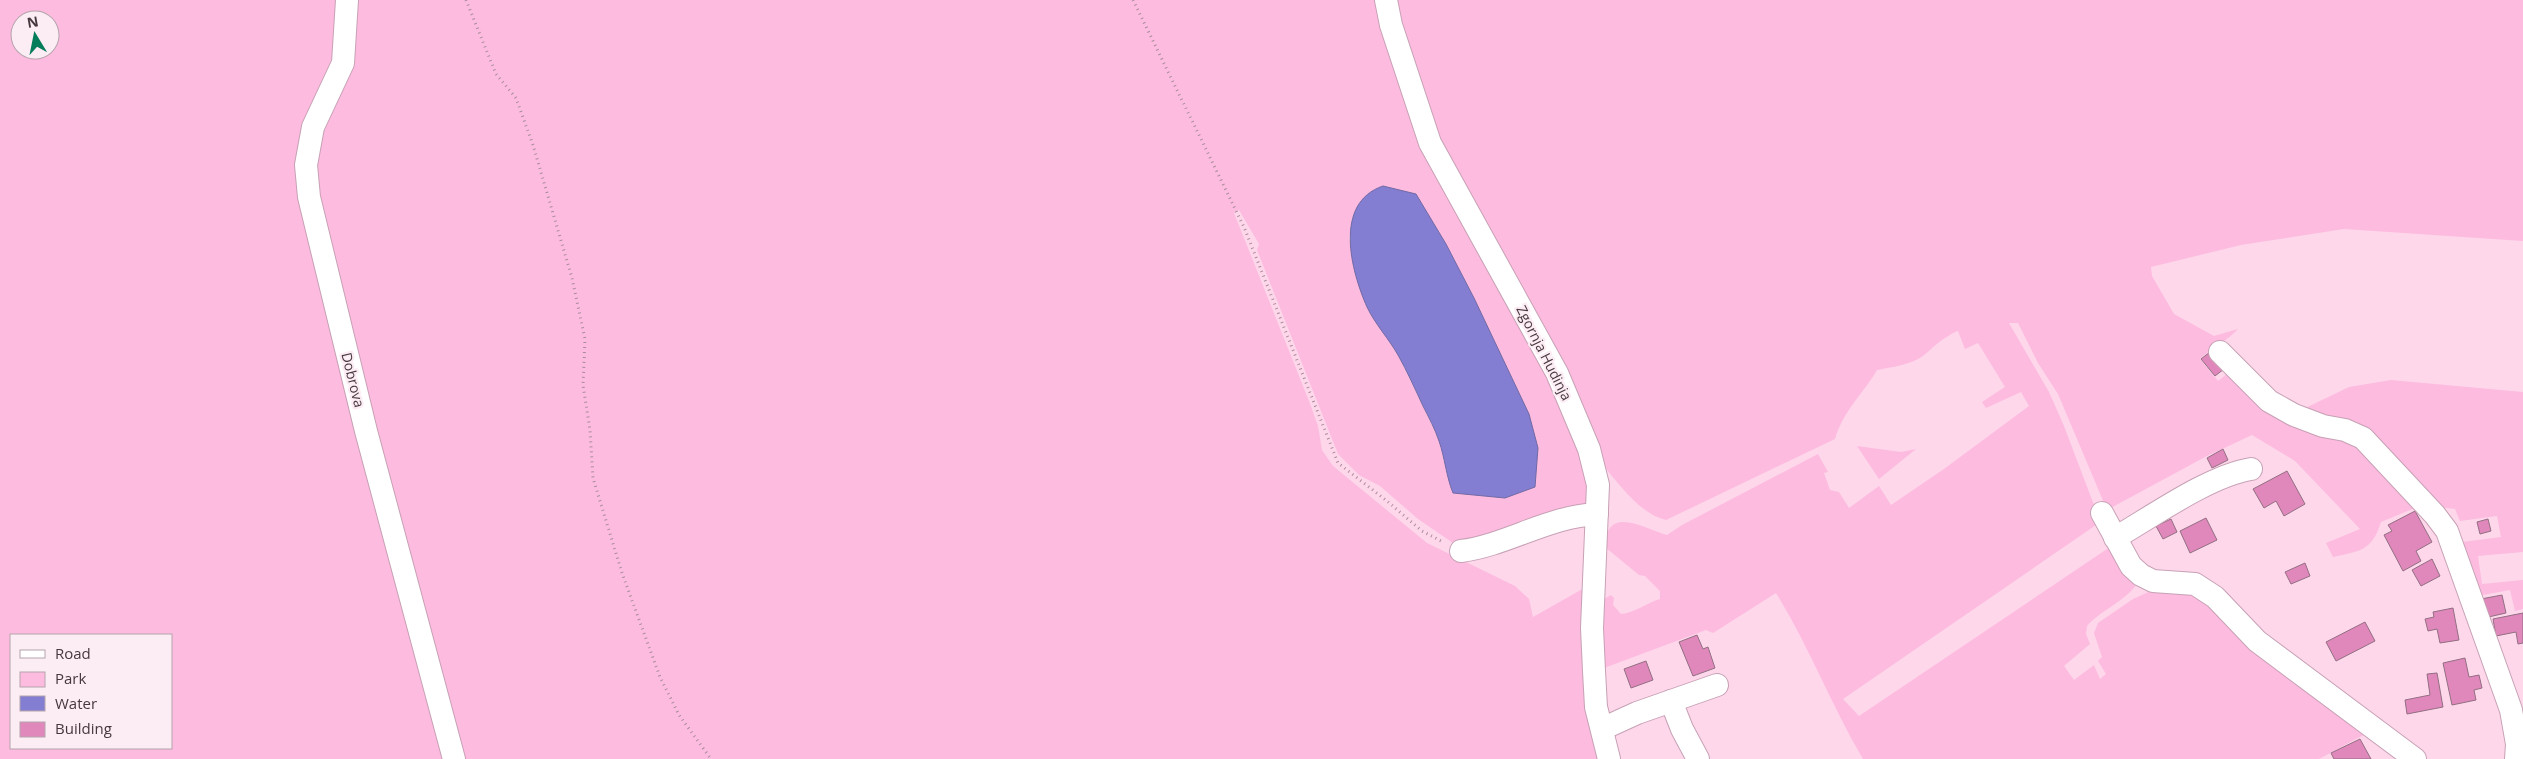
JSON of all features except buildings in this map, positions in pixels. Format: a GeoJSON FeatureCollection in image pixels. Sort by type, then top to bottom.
{"type":"FeatureCollection","features":[{"type":"Feature","properties":{"kind":"street","name":"Dobrova"},"geometry":{"type":"LineString","coordinates":[[347,0],[343,63],[313,127],[306,165],[309,197],[366,431],[454,759]]}},
{"type":"Feature","properties":{"kind":"street","name":"Zgornja Hudinja"},"geometry":{"type":"LineString","coordinates":[[1386,0],[1391,25],[1430,142],[1557,374],[1589,449],[1598,485],[1592,628],[1596,707],[1609,759]]}},
{"type":"Feature","properties":{"kind":"street"},"geometry":{"type":"LineString","coordinates":[[2220,352],[2269,401],[2294,415],[2323,426],[2345,430],[2363,438],[2435,515],[2447,531],[2511,710],[2517,744],[2517,759],[2523,758]]}},
{"type":"Feature","properties":{"kind":"street"},"geometry":{"type":"LineString","coordinates":[[2115,538],[2216,480],[2234,472],[2251,469]]}},
{"type":"Feature","properties":{"kind":"street"},"geometry":{"type":"LineString","coordinates":[[1461,551],[1486,548],[1504,538],[1556,522],[1596,514]]}},
{"type":"Feature","properties":{"kind":"street"},"geometry":{"type":"LineString","coordinates":[[2102,514],[2131,566],[2141,575],[2154,581],[2195,584],[2215,597],[2257,641],[2415,759]]}},
{"type":"Feature","properties":{"kind":"street"},"geometry":{"type":"LineString","coordinates":[[1602,730],[1671,701],[1717,685]]}},
{"type":"Feature","properties":{"kind":"street"},"geometry":{"type":"LineString","coordinates":[[1671,701],[1682,729],[1698,759]]}},
{"type":"Feature","properties":{"kind":"path"},"geometry":{"type":"LineString","coordinates":[[466,0],[496,74],[516,98],[533,145],[572,278],[585,340],[583,385],[590,430],[593,478],[622,573],[660,677],[679,715],[712,759]]}},
{"type":"Feature","properties":{"kind":"path"},"geometry":{"type":"LineString","coordinates":[[1132,0],[1244,227],[1338,463],[1387,500],[1422,531],[1461,551]]}},
{"type":"Feature","properties":{"kind":"green space"},"geometry":{"type":"Polygon","coordinates":[[[0,0],[1379,0],[1390,48],[1567,408],[1590,484],[1587,507],[1456,545],[1418,519],[1380,486],[1359,475],[1338,454],[1257,250],[1259,244],[1239,210],[1234,213],[1309,401],[1318,426],[1322,450],[1333,466],[1427,543],[1515,586],[1529,599],[1533,617],[1586,587],[1600,759],[0,759],[0,0]],[[1416,195],[1352,217],[1349,238],[1358,278],[1368,307],[1398,355],[1440,442],[1448,480],[1474,298],[1446,244],[1416,195]]]}},
{"type":"Feature","properties":{"kind":"green space"},"geometry":{"type":"Polygon","coordinates":[[[1392,0],[2523,0],[2523,241],[2344,229],[2241,245],[2151,267],[2152,276],[2174,314],[2214,336],[2238,329],[2200,359],[2218,381],[2232,370],[2295,413],[2349,387],[2391,380],[2523,392],[2523,552],[2478,556],[2482,584],[2523,580],[2523,609],[2515,611],[2510,590],[2477,596],[2462,542],[2501,537],[2497,516],[2460,521],[2455,509],[2422,505],[2381,522],[2373,539],[2364,548],[2333,557],[2326,543],[2360,529],[2295,461],[2252,435],[2205,457],[2107,510],[2058,394],[2038,363],[2018,323],[2009,323],[2049,392],[2097,513],[2136,585],[2087,626],[2086,634],[2090,644],[2064,666],[2074,680],[2094,665],[2100,679],[2106,674],[2098,661],[2102,657],[2094,633],[2098,623],[2133,599],[2155,589],[2194,591],[2371,731],[2319,759],[1863,759],[1776,593],[1713,633],[1706,630],[1604,668],[1599,602],[1611,595],[1614,598],[1613,605],[1621,614],[1631,612],[1660,599],[1660,591],[1645,576],[1639,575],[1605,547],[1607,534],[1612,526],[1619,522],[1628,522],[1667,535],[1682,525],[1818,454],[1828,472],[1824,473],[1830,490],[1839,492],[1849,508],[1879,486],[1891,505],[1944,469],[2029,406],[2021,392],[1986,408],[1982,402],[2005,387],[1978,343],[1965,349],[1958,331],[1941,340],[1913,362],[1877,370],[1848,411],[1835,439],[1666,520],[1656,517],[1639,505],[1602,464],[1439,142],[1392,0]],[[2096,525],[1843,699],[1859,716],[2110,547],[2096,525]]]}},
{"type":"Feature","properties":{"kind":"green space"},"geometry":{"type":"Polygon","coordinates":[[[1857,446],[1901,452],[1916,449],[1879,479],[1857,446]]]}},
{"type":"Feature","properties":{"kind":"water"},"geometry":{"type":"Polygon","coordinates":[[[1383,186],[1416,194],[1446,244],[1474,298],[1529,414],[1538,448],[1535,487],[1505,498],[1453,493],[1434,428],[1398,355],[1367,307],[1356,275],[1350,239],[1352,222],[1357,207],[1367,195],[1383,186]]]}}]}
